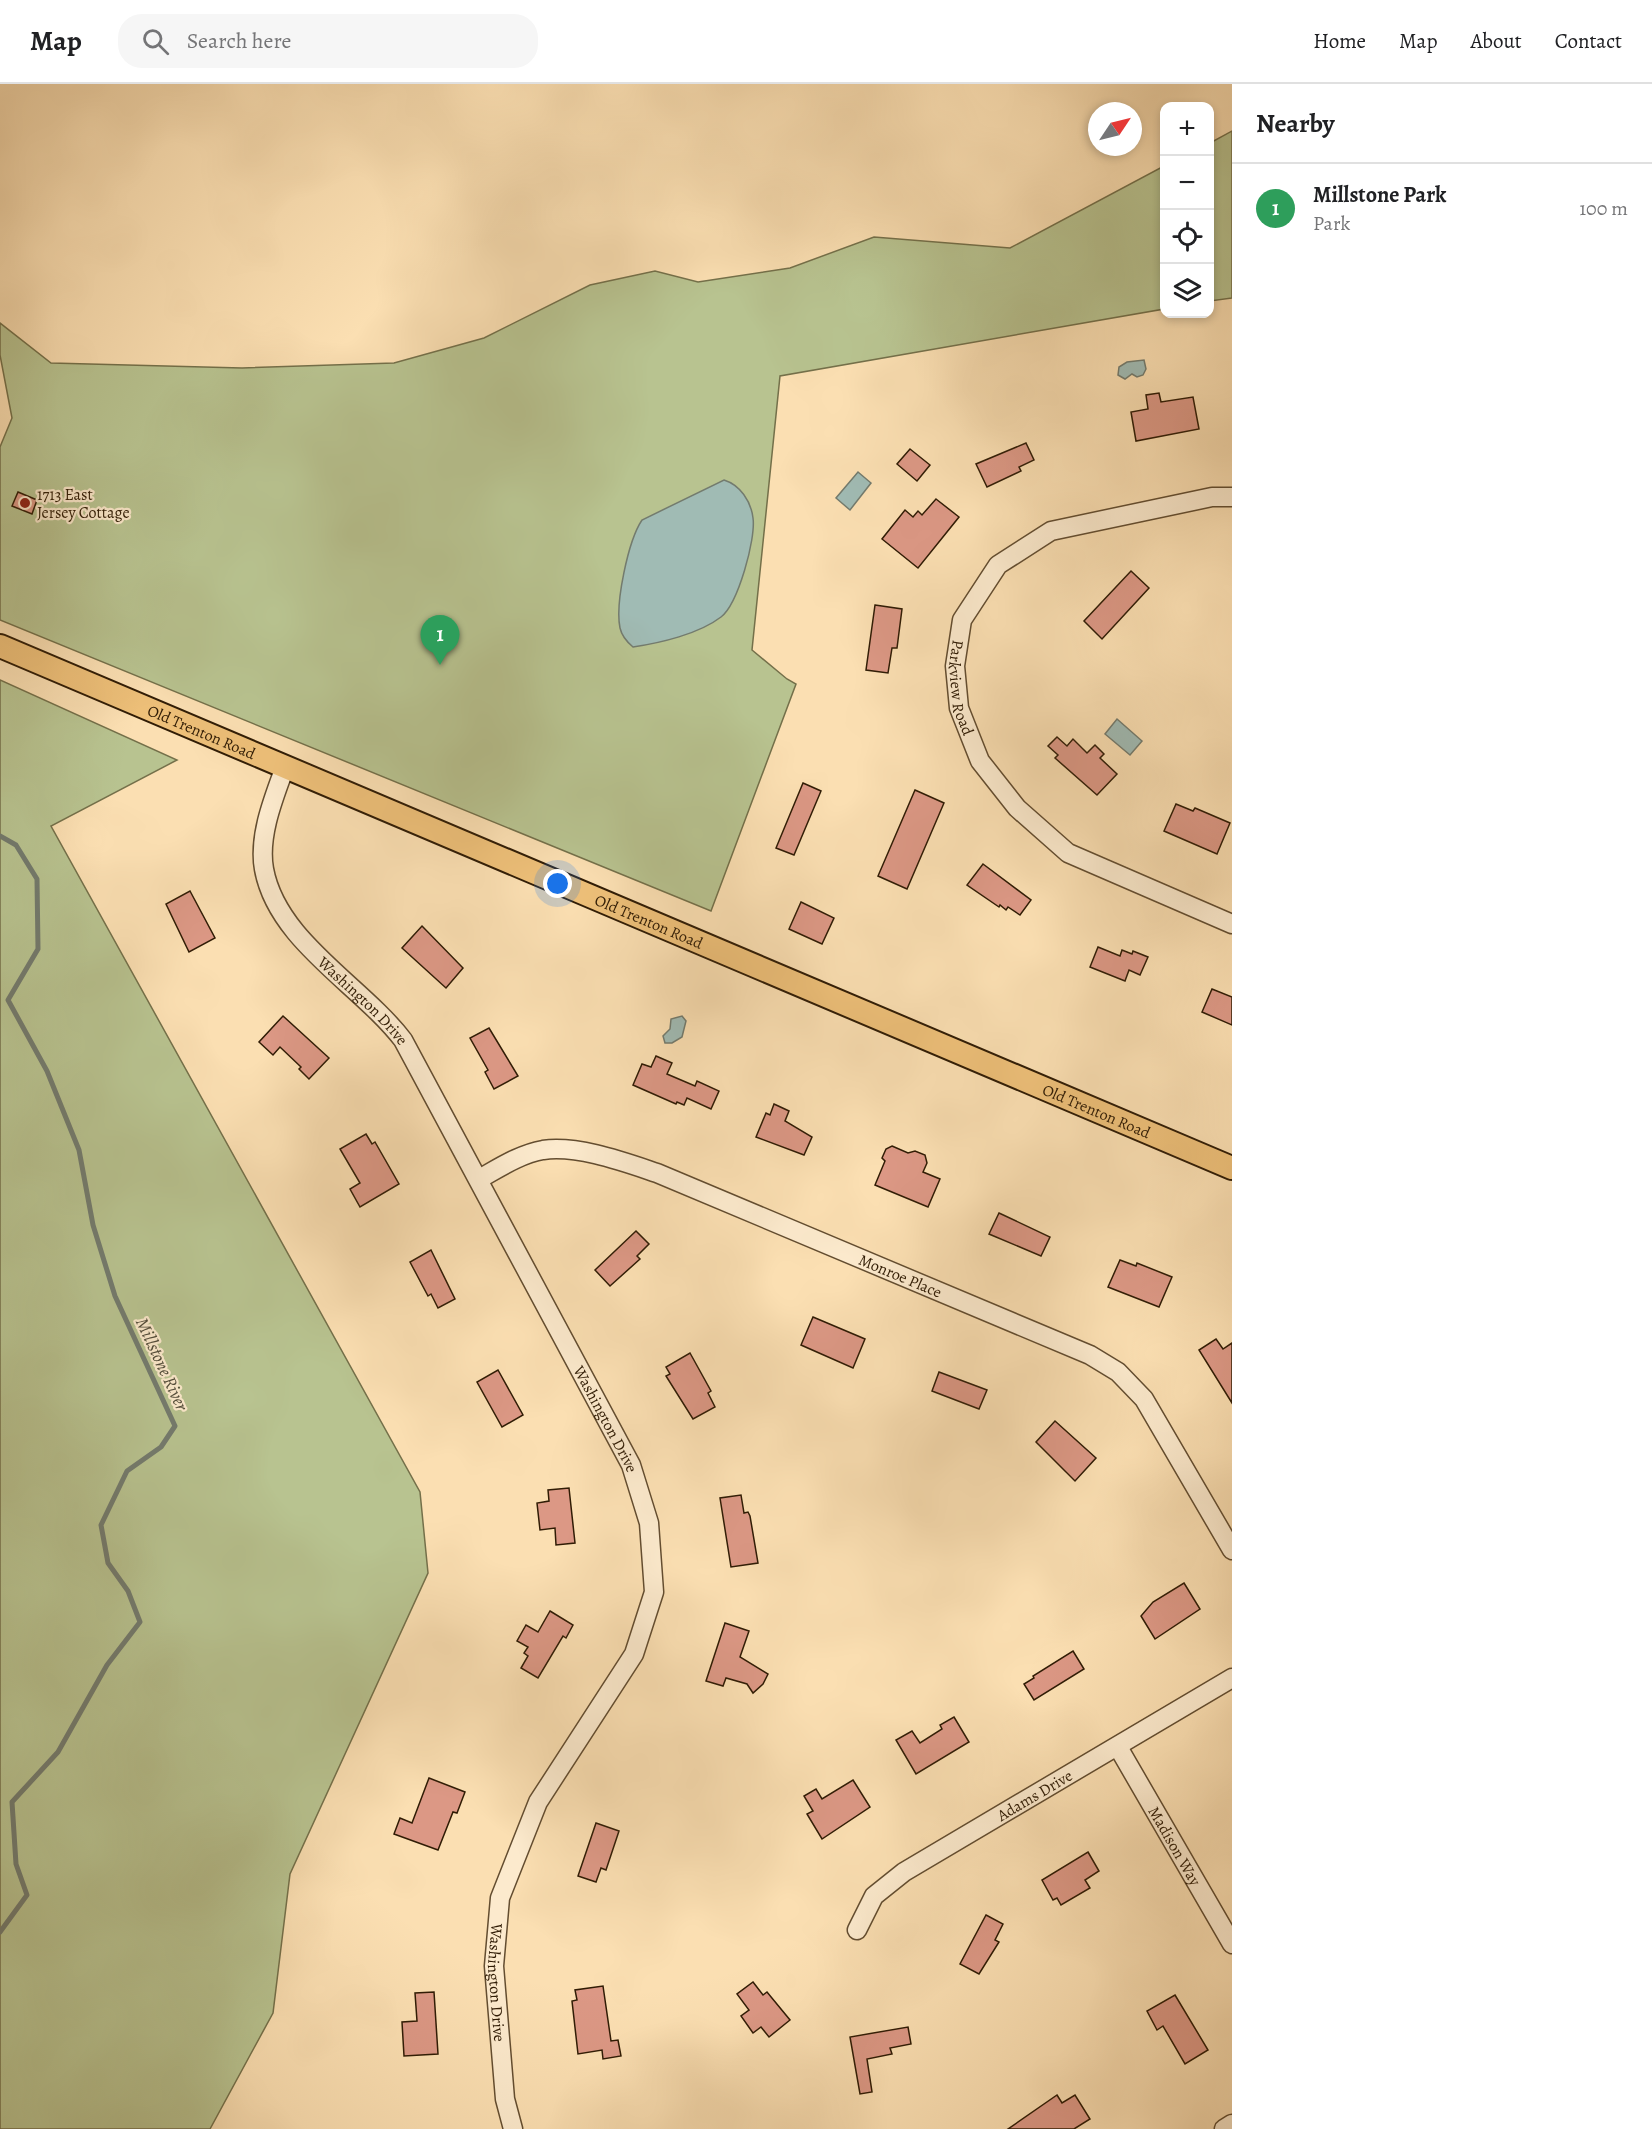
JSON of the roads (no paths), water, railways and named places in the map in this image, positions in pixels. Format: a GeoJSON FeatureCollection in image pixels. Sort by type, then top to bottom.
{"type":"FeatureCollection","features":[{"type":"Feature","properties":{"kind":"main road","name":"Old Trenton Road"},"geometry":{"type":"LineString","coordinates":[[0,646],[1232,1168]]}},
{"type":"Feature","properties":{"kind":"street","name":"Parkview Road"},"geometry":{"type":"LineString","coordinates":[[1232,497],[1212,497],[1051,531],[998,565],[962,620],[955,666],[959,708],[980,761],[1017,808],[1068,853],[1232,924]]}},
{"type":"Feature","properties":{"kind":"street","name":"Washington Drive"},"geometry":{"type":"LineString","coordinates":[[285,767],[264,836],[264,868],[275,904],[294,932],[389,1021],[403,1040],[630,1465],[649,1523],[654,1592],[634,1654],[538,1802],[500,1898],[494,1965],[505,2099],[513,2129]]}},
{"type":"Feature","properties":{"kind":"street","name":"Monroe Place"},"geometry":{"type":"LineString","coordinates":[[479,1179],[507,1163],[543,1150],[594,1153],[657,1173],[1090,1355],[1119,1372],[1144,1399],[1232,1550]]}},
{"type":"Feature","properties":{"kind":"street","name":"Adams Drive"},"geometry":{"type":"LineString","coordinates":[[857,1930],[874,1896],[904,1872],[1232,1678]]}},
{"type":"Feature","properties":{"kind":"street","name":"Madison Way"},"geometry":{"type":"LineString","coordinates":[[1118,1747],[1232,1944]]}},
{"type":"Feature","properties":{"kind":"street"},"geometry":{"type":"LineString","coordinates":[[1224,2129],[1232,2124]]}},
{"type":"Feature","properties":{"kind":"water"},"geometry":{"type":"Polygon","coordinates":[[[1144,360],[1146,369],[1143,375],[1137,377],[1132,374],[1125,379],[1118,375],[1119,367],[1127,362],[1144,360]]]}},
{"type":"Feature","properties":{"kind":"water"},"geometry":{"type":"Polygon","coordinates":[[[858,472],[871,483],[850,510],[836,498],[858,472]]]}},
{"type":"Feature","properties":{"kind":"water"},"geometry":{"type":"Polygon","coordinates":[[[724,480],[730,482],[744,494],[753,518],[749,555],[734,599],[721,617],[702,628],[667,640],[633,647],[621,631],[619,604],[632,542],[642,520],[724,480]]]}},
{"type":"Feature","properties":{"kind":"water"},"geometry":{"type":"Polygon","coordinates":[[[1117,719],[1142,741],[1130,755],[1105,734],[1117,719]]]}},
{"type":"Feature","properties":{"kind":"water"},"geometry":{"type":"Polygon","coordinates":[[[682,1016],[686,1021],[682,1037],[672,1043],[665,1043],[663,1036],[670,1029],[671,1019],[682,1016]]]}},
{"type":"Feature","properties":{"kind":"waterway","name":"Millstone River"},"geometry":{"type":"LineString","coordinates":[[0,836],[16,845],[37,879],[38,949],[8,1000],[47,1071],[79,1150],[93,1225],[115,1296],[175,1426],[161,1447],[127,1471],[101,1525],[108,1563],[128,1591],[140,1622],[107,1665],[58,1752],[12,1802],[16,1864],[27,1895],[0,1932]]}},
{"type":"Feature","properties":{"kind":"place","name":"1713 East Jersey Cottage"},"geometry":{"type":"Point","coordinates":[25,503]}},
{"type":"Feature","properties":{"kind":"place","name":"Millstone Park"},"geometry":{"type":"Point","coordinates":[440,665]}}]}
